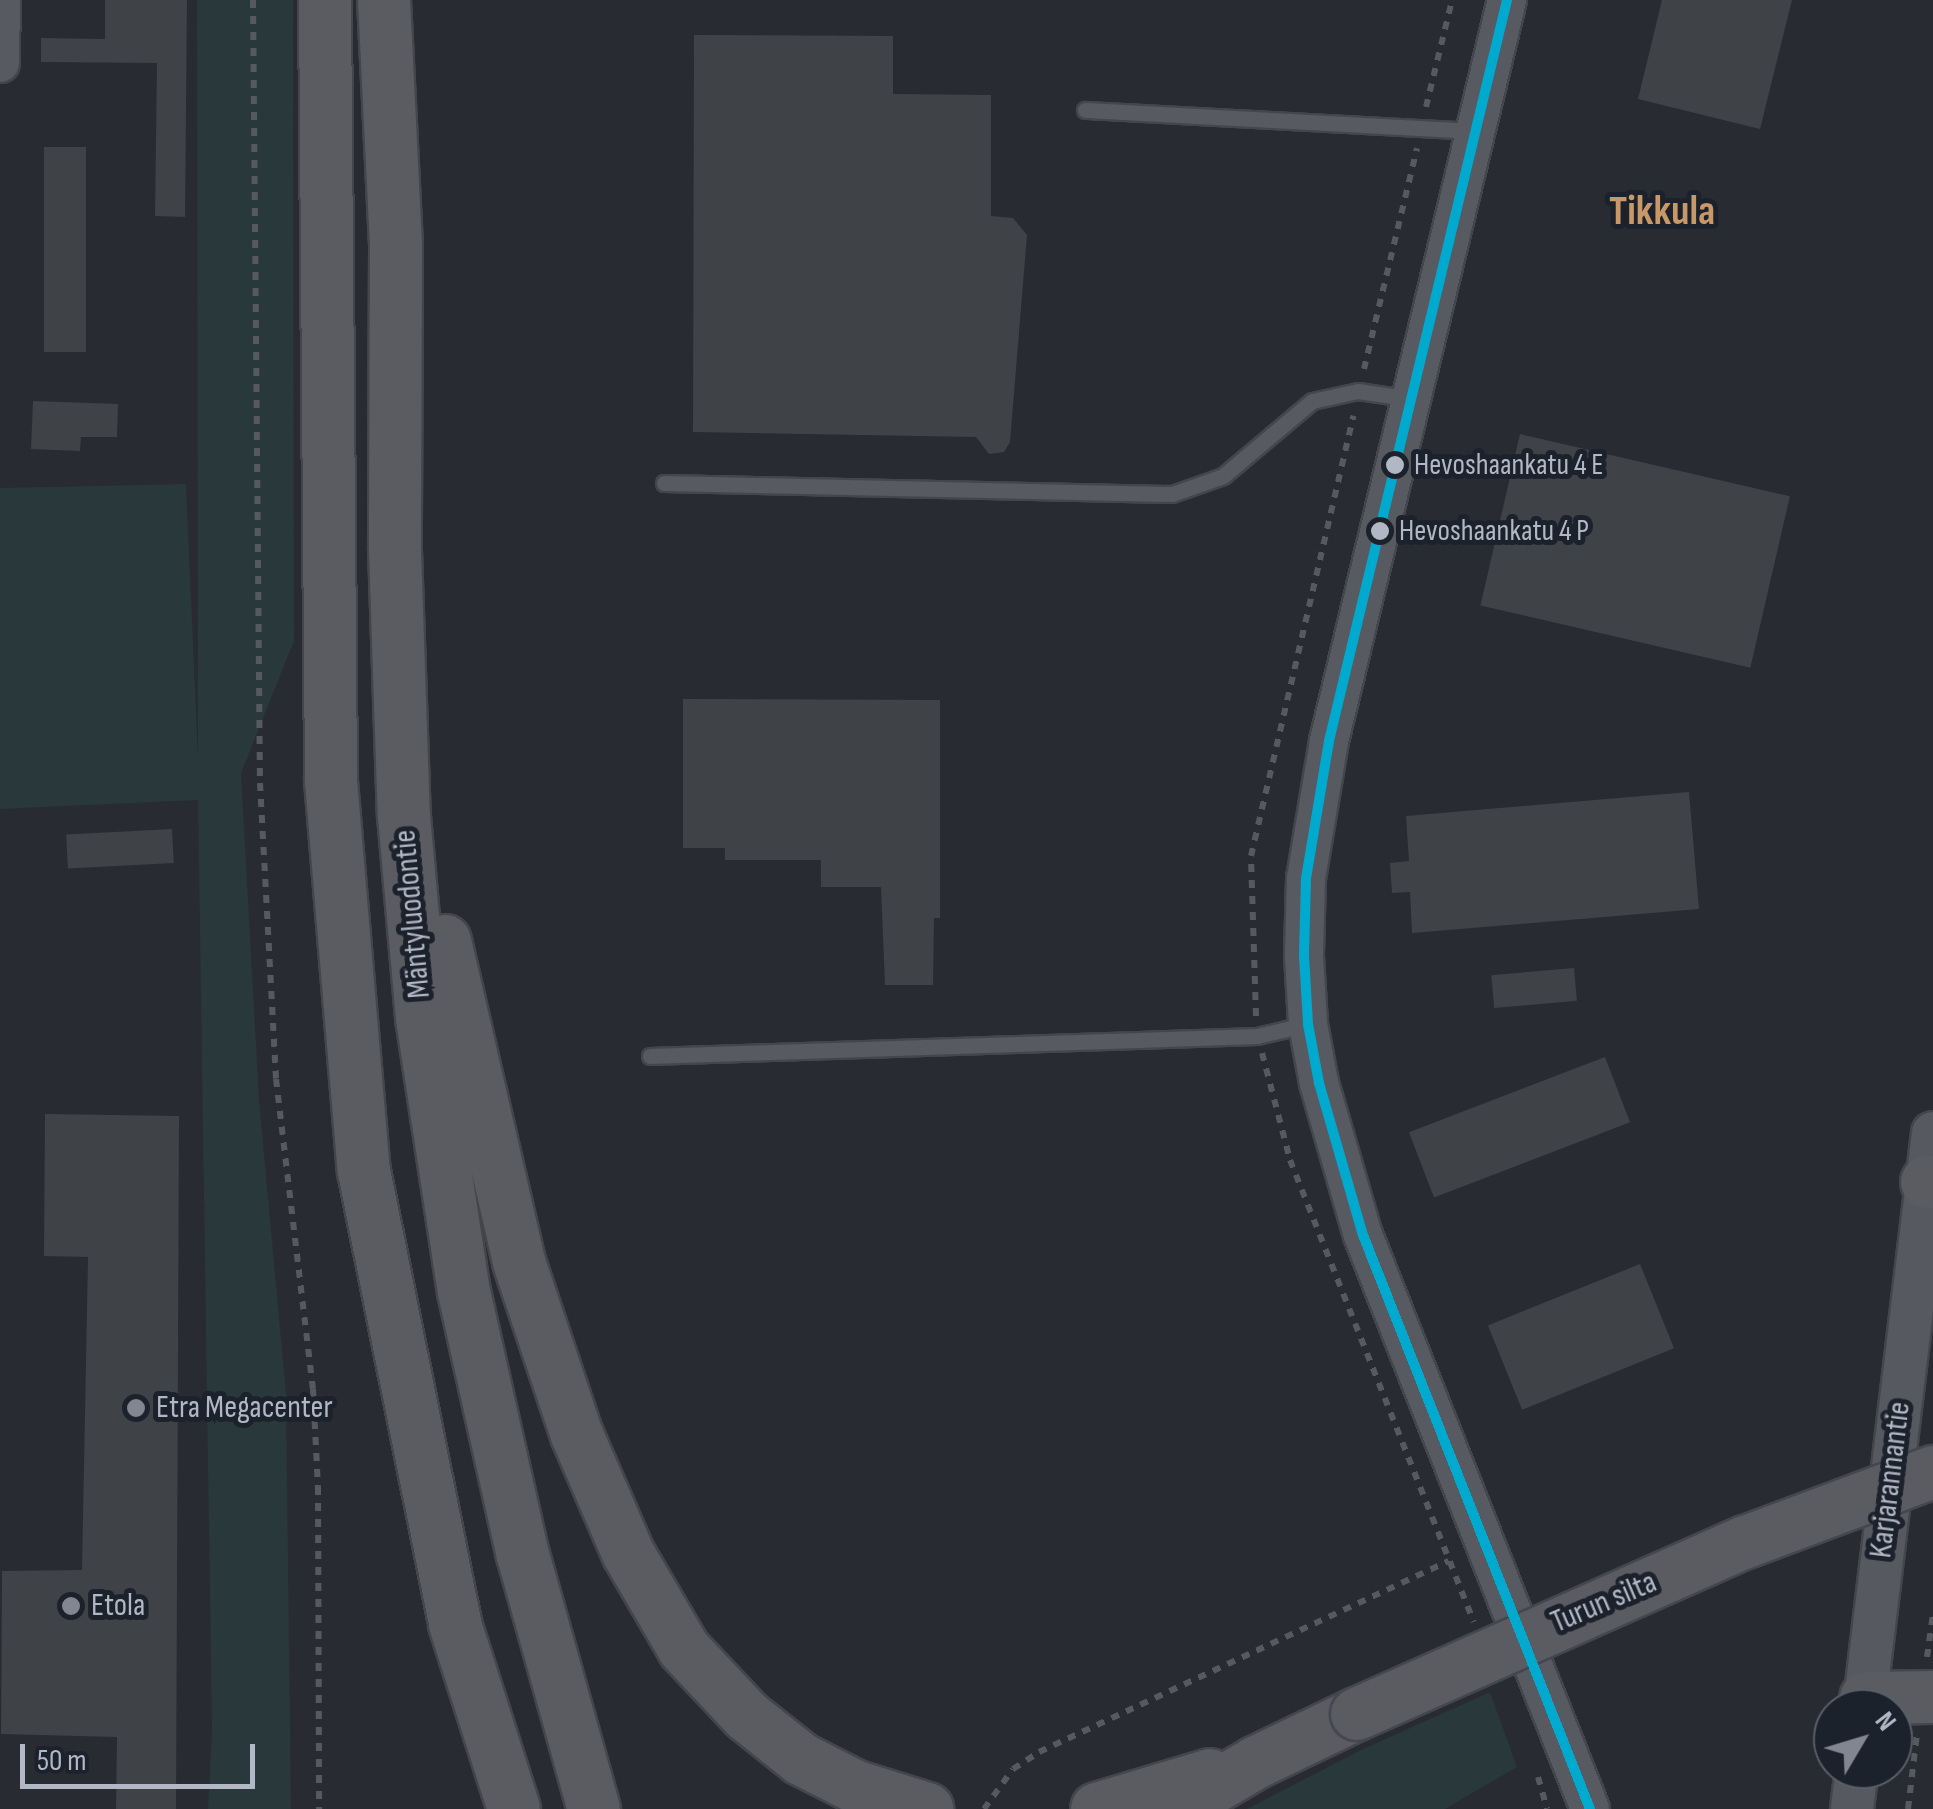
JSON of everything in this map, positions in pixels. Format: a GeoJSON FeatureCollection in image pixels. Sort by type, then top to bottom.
{"type":"FeatureCollection","features":[{"type":"Feature","properties":{"kind":"highway"},"geometry":{"type":"LineString","coordinates":[[325,0],[330,781],[364,1172],[456,1624],[514,1809]]}},
{"type":"Feature","properties":{"kind":"highway","name":"Mäntyluodontie"},"geometry":{"type":"LineString","coordinates":[[384,0],[396,242],[395,550],[404,816],[422,1018],[464,1292],[523,1555],[594,1809]]}},
{"type":"Feature","properties":{"kind":"highway"},"geometry":{"type":"LineString","coordinates":[[404,816],[427,847],[460,1020],[519,1262],[577,1435],[628,1552],[684,1650],[747,1716],[801,1759],[854,1786],[927,1809]]}},
{"type":"Feature","properties":{"kind":"highway","name":"Turun silta"},"geometry":{"type":"LineString","coordinates":[[1176,1809],[1255,1763],[1357,1714],[1746,1542],[1933,1472]]}},
{"type":"Feature","properties":{"kind":"highway"},"geometry":{"type":"LineString","coordinates":[[1097,1809],[1255,1763]]}},
{"type":"Feature","properties":{"kind":"main road","name":"Karjarannantie"},"geometry":{"type":"LineString","coordinates":[[1867,1689],[1931,1166]]}},
{"type":"Feature","properties":{"kind":"street"},"geometry":{"type":"LineString","coordinates":[[0,62],[1,0]]}},
{"type":"Feature","properties":{"kind":"street"},"geometry":{"type":"LineString","coordinates":[[1507,0],[1316,804],[1306,878],[1308,1024],[1339,1162],[1363,1235],[1590,1809]]}},
{"type":"Feature","properties":{"kind":"lane"},"geometry":{"type":"LineString","coordinates":[[1085,110],[1476,131]]}},
{"type":"Feature","properties":{"kind":"lane"},"geometry":{"type":"LineString","coordinates":[[664,483],[1172,494],[1223,476],[1312,401],[1358,391],[1412,399]]}},
{"type":"Feature","properties":{"kind":"lane"},"geometry":{"type":"LineString","coordinates":[[650,1056],[1257,1036],[1308,1024]]}},
{"type":"Feature","properties":{"kind":"path"},"geometry":{"type":"LineString","coordinates":[[253,0],[260,783],[276,1078],[314,1408],[318,1809]]}},
{"type":"Feature","properties":{"kind":"path"},"geometry":{"type":"LineString","coordinates":[[1452,0],[1251,856],[1257,1036],[1290,1160],[1477,1630]]}},
{"type":"Feature","properties":{"kind":"path"},"geometry":{"type":"LineString","coordinates":[[984,1809],[1013,1769],[1039,1752],[1449,1561]]}},
{"type":"Feature","properties":{"kind":"path"},"geometry":{"type":"LineString","coordinates":[[1534,1766],[1548,1809]]}},
{"type":"Feature","properties":{"kind":"shaded area"},"geometry":{"type":"Polygon","coordinates":[[[197,0],[293,0],[294,641],[241,773],[259,1099],[286,1394],[291,1809],[208,1809],[212,1730],[198,800],[0,809],[0,488],[186,484],[198,758],[197,0]]]}},
{"type":"Feature","properties":{"kind":"shaded area"},"geometry":{"type":"Polygon","coordinates":[[[1490,1692],[1517,1767],[1445,1809],[1247,1809],[1361,1750],[1490,1692]]]}},
{"type":"Feature","properties":{"kind":"building"},"geometry":{"type":"Polygon","coordinates":[[[105,0],[187,0],[185,217],[155,216],[157,63],[41,62],[41,38],[105,39],[105,0]]]}},
{"type":"Feature","properties":{"kind":"building"},"geometry":{"type":"Polygon","coordinates":[[[1662,0],[1792,0],[1760,129],[1638,99],[1662,0]]]}},
{"type":"Feature","properties":{"kind":"building"},"geometry":{"type":"Polygon","coordinates":[[[694,35],[893,36],[893,94],[991,95],[991,216],[1013,218],[1027,235],[1010,442],[1004,452],[989,454],[976,437],[693,432],[694,35]]]}},
{"type":"Feature","properties":{"kind":"building"},"geometry":{"type":"Polygon","coordinates":[[[44,147],[86,147],[86,352],[44,352],[44,147]]]}},
{"type":"Feature","properties":{"kind":"building"},"geometry":{"type":"Polygon","coordinates":[[[33,401],[118,404],[117,437],[81,437],[80,451],[31,449],[33,401]]]}},
{"type":"Feature","properties":{"kind":"building"},"geometry":{"type":"Polygon","coordinates":[[[1520,434],[1790,496],[1750,668],[1480,605],[1520,434]]]}},
{"type":"Feature","properties":{"kind":"building"},"geometry":{"type":"Polygon","coordinates":[[[683,699],[940,700],[940,918],[934,918],[933,985],[885,985],[881,887],[821,887],[821,860],[725,860],[725,848],[683,848],[683,699]]]}},
{"type":"Feature","properties":{"kind":"building"},"geometry":{"type":"Polygon","coordinates":[[[1689,792],[1699,909],[1412,933],[1410,892],[1392,893],[1390,863],[1409,861],[1406,816],[1689,792]]]}},
{"type":"Feature","properties":{"kind":"building"},"geometry":{"type":"Polygon","coordinates":[[[172,829],[174,863],[68,869],[66,835],[172,829]]]}},
{"type":"Feature","properties":{"kind":"building"},"geometry":{"type":"Polygon","coordinates":[[[1574,968],[1577,1001],[1494,1008],[1491,975],[1574,968]]]}},
{"type":"Feature","properties":{"kind":"building"},"geometry":{"type":"Polygon","coordinates":[[[1605,1057],[1630,1122],[1434,1198],[1409,1132],[1605,1057]]]}},
{"type":"Feature","properties":{"kind":"building"},"geometry":{"type":"Polygon","coordinates":[[[45,1114],[179,1116],[176,1809],[116,1809],[117,1737],[1,1734],[2,1571],[82,1570],[88,1257],[44,1256],[45,1114]]]}},
{"type":"Feature","properties":{"kind":"building"},"geometry":{"type":"Polygon","coordinates":[[[1640,1264],[1674,1348],[1522,1410],[1488,1325],[1640,1264]]]}},
{"type":"Feature","properties":{"kind":"transit line"},"geometry":{"type":"LineString","coordinates":[[1507,0],[1329,741],[1306,878],[1304,956],[1308,1024],[1319,1083],[1363,1235],[1590,1809]]}},
{"type":"Feature","properties":{"kind":"place","name":"Hevoshaankatu 4 E"},"geometry":{"type":"Point","coordinates":[1395,465]}},
{"type":"Feature","properties":{"kind":"place","name":"Hevoshaankatu 4 P"},"geometry":{"type":"Point","coordinates":[1380,531]}},
{"type":"Feature","properties":{"kind":"place","name":"Etra Megacenter"},"geometry":{"type":"Point","coordinates":[136,1408]}},
{"type":"Feature","properties":{"kind":"place","name":"Etola"},"geometry":{"type":"Point","coordinates":[71,1606]}},
{"type":"Feature","properties":{"kind":"district","name":"Tikkula"},"geometry":{"type":"Point","coordinates":[1662,212]}}]}
